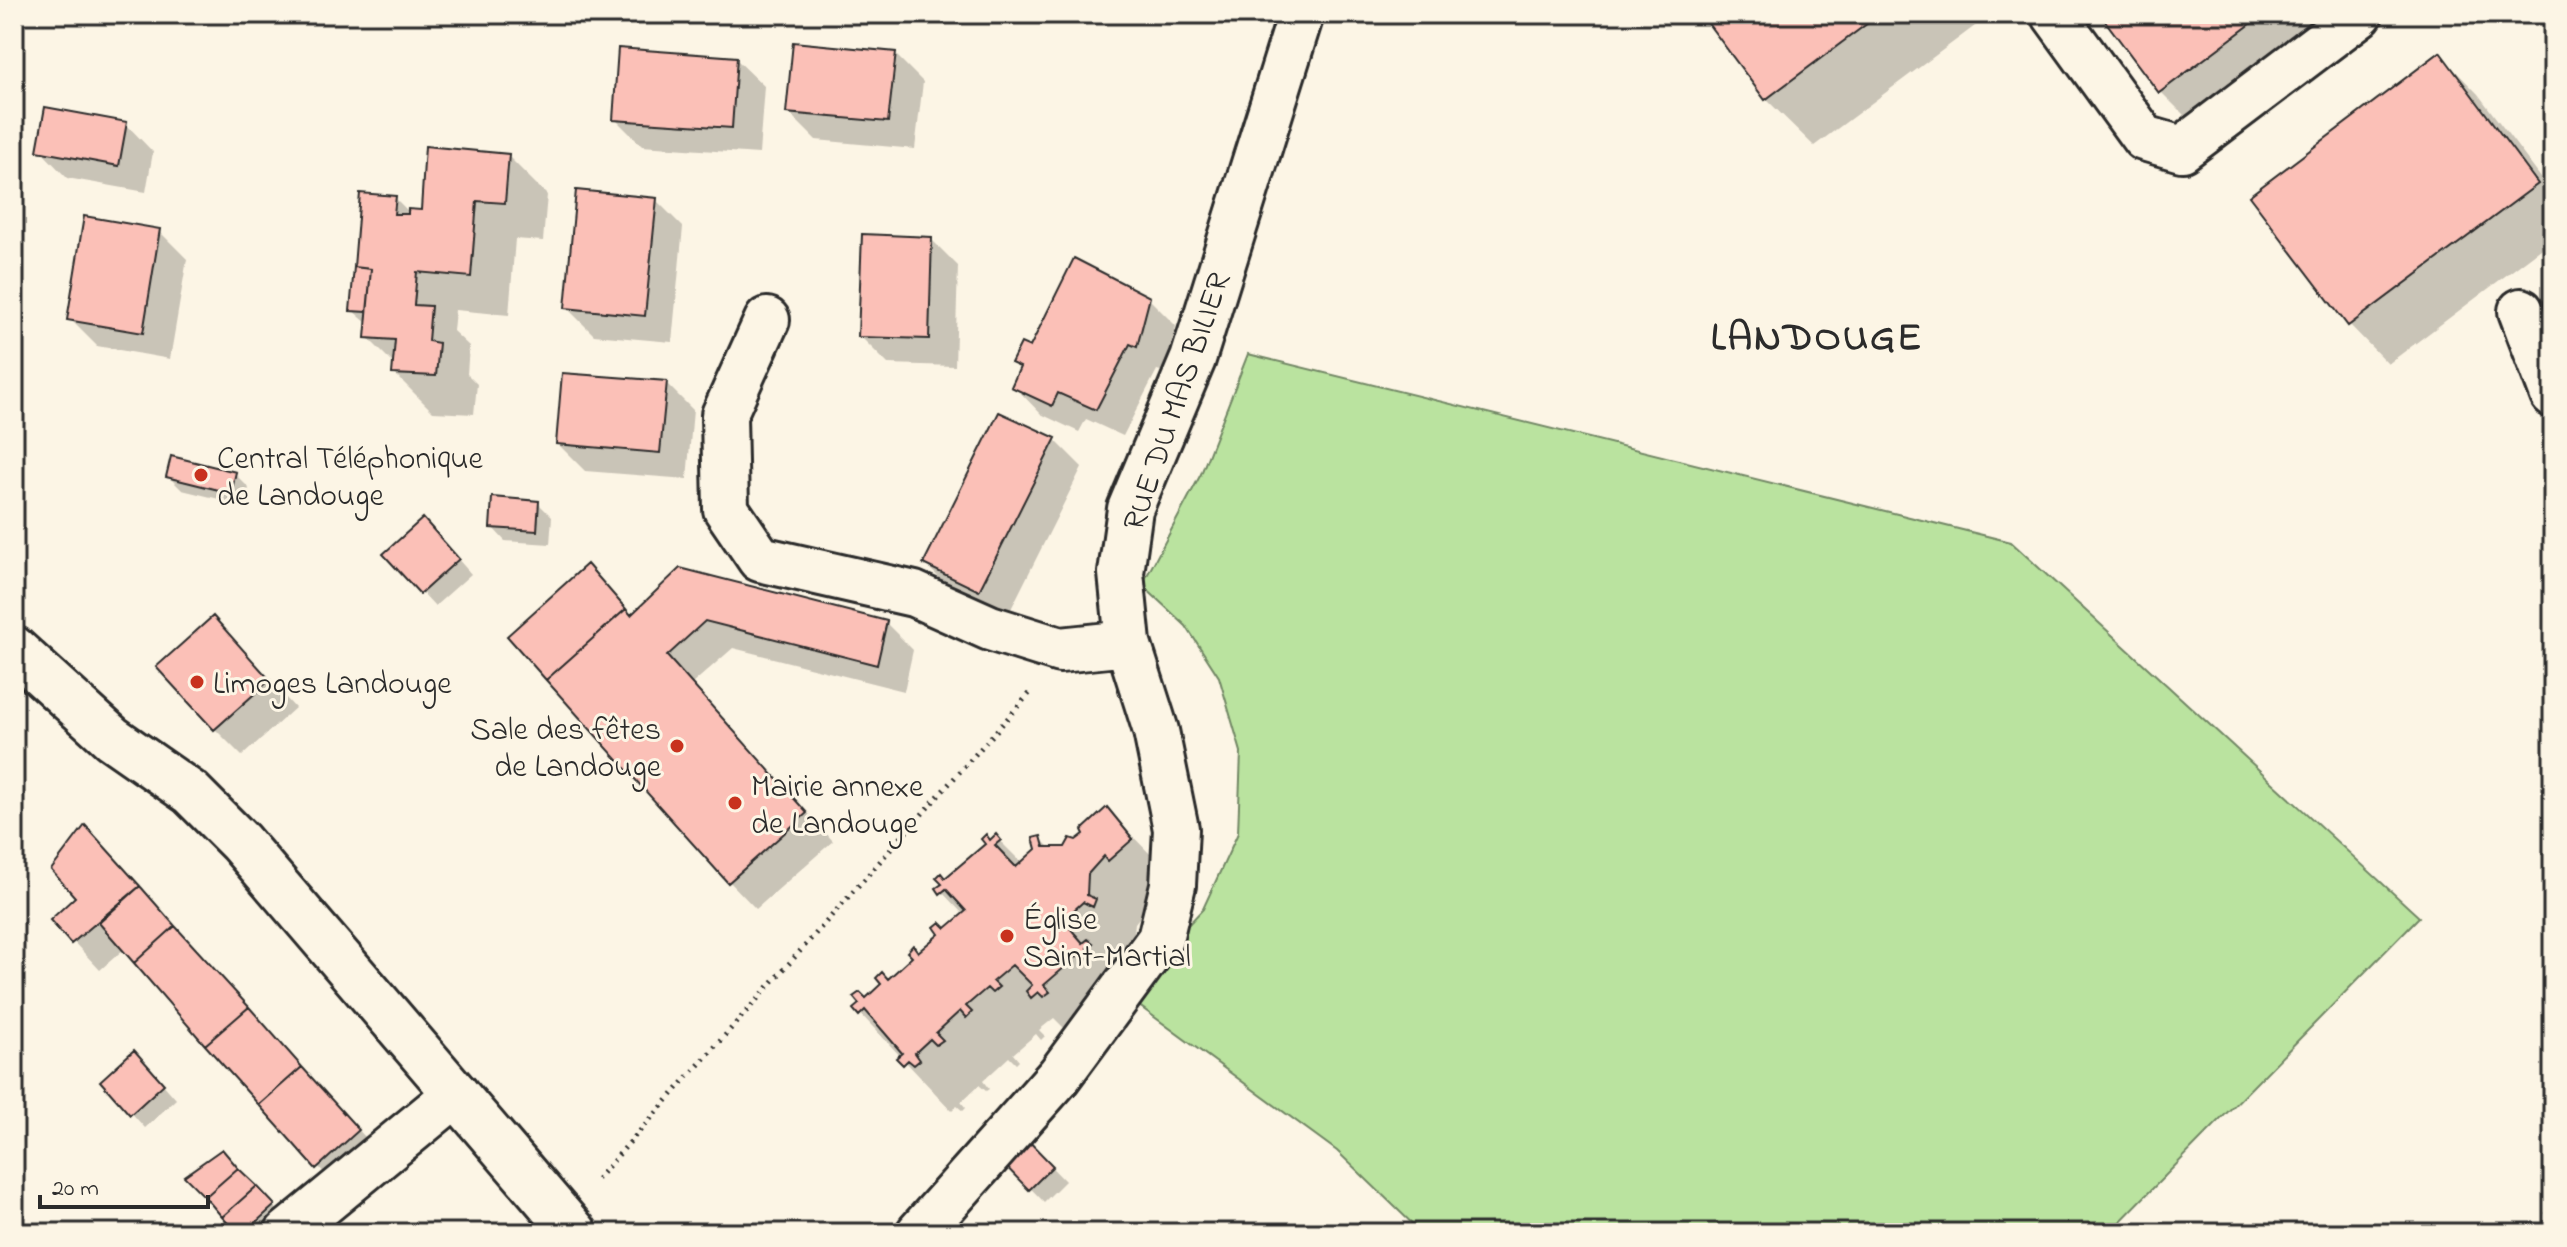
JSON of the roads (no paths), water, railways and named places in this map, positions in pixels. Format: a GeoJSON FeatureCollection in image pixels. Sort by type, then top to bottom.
{"type":"FeatureCollection","features":[{"type":"Feature","properties":{"kind":"street","name":"RUE DU MAS BILIER"},"geometry":{"type":"LineString","coordinates":[[919,1233],[1059,1076],[1160,939],[1173,885],[1176,829],[1156,731],[1128,643],[1121,573],[1130,509],[1193,359],[1301,14]]}},
{"type":"Feature","properties":{"kind":"street"},"geometry":{"type":"LineString","coordinates":[[2054,14],[2144,138],[2182,149],[2360,14]]}},
{"type":"Feature","properties":{"kind":"street"},"geometry":{"type":"LineString","coordinates":[[2521,311],[2553,395]]}},
{"type":"Feature","properties":{"kind":"street"},"geometry":{"type":"LineString","coordinates":[[767,320],[724,415],[726,509],[760,559],[914,594],[990,628],[1060,650],[1128,643]]}},
{"type":"Feature","properties":{"kind":"street"},"geometry":{"type":"LineString","coordinates":[[14,649],[112,738],[191,793],[240,842],[568,1226]]}},
{"type":"Feature","properties":{"kind":"street"},"geometry":{"type":"LineString","coordinates":[[287,1233],[456,1094]]}},
{"type":"Feature","properties":{"kind":"place","name":"Central Téléphonique de Landouge"},"geometry":{"type":"Point","coordinates":[201,475]}},
{"type":"Feature","properties":{"kind":"place","name":"Limoges Landouge"},"geometry":{"type":"Point","coordinates":[197,682]}},
{"type":"Feature","properties":{"kind":"place","name":"Sale des fêtes de Landouge"},"geometry":{"type":"Point","coordinates":[677,746]}},
{"type":"Feature","properties":{"kind":"place","name":"Mairie annexe de Landouge"},"geometry":{"type":"Point","coordinates":[735,803]}},
{"type":"Feature","properties":{"kind":"place","name":"Église Saint-Martial"},"geometry":{"type":"Point","coordinates":[1007,936]}},
{"type":"Feature","properties":{"kind":"district","name":"LANDOUGE"},"geometry":{"type":"Point","coordinates":[1817,335]}}]}
